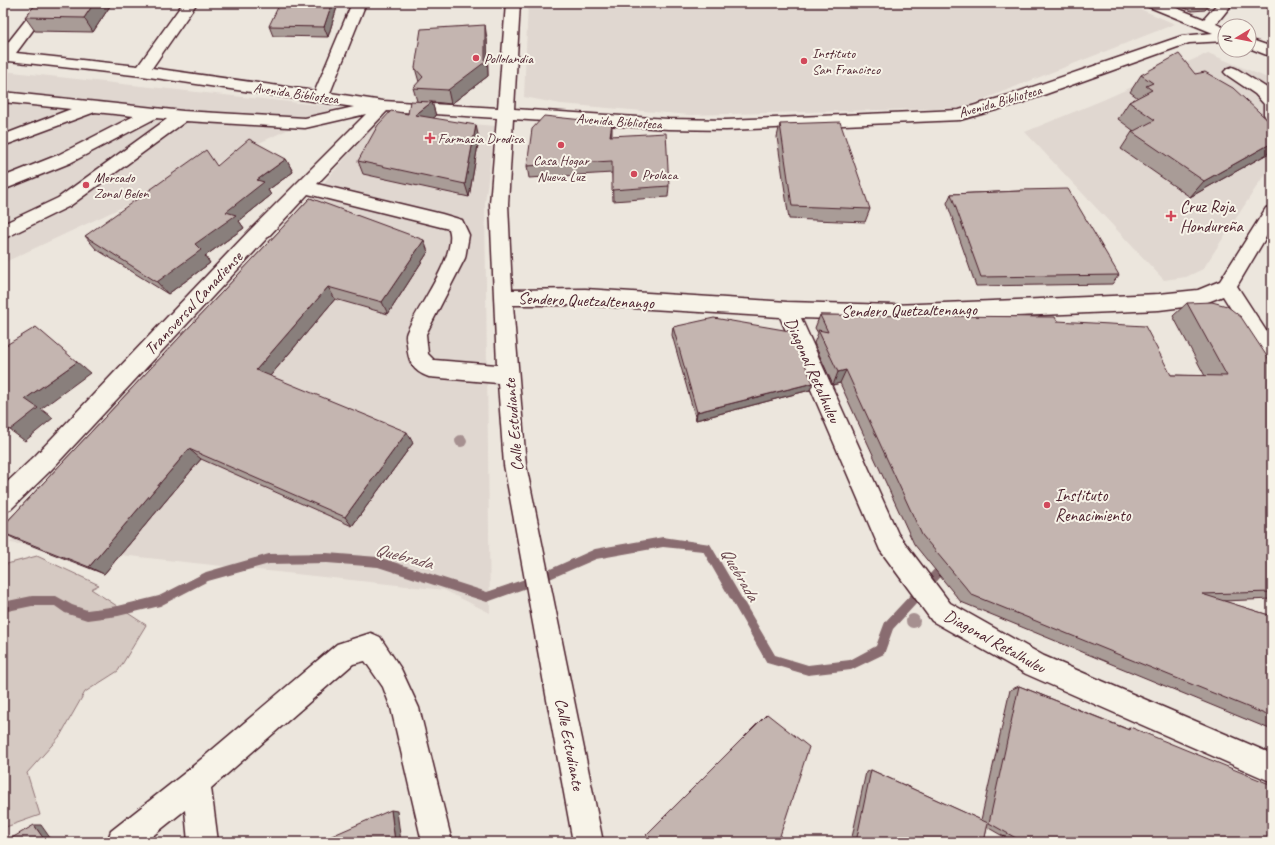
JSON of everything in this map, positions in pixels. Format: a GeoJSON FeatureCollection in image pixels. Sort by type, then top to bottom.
{"type":"FeatureCollection","features":[{"type":"Feature","properties":{"kind":"street"},"geometry":{"type":"LineString","coordinates":[[4,57],[46,3]]}},
{"type":"Feature","properties":{"kind":"street"},"geometry":{"type":"LineString","coordinates":[[142,71],[190,3]]}},
{"type":"Feature","properties":{"kind":"street"},"geometry":{"type":"LineString","coordinates":[[321,97],[359,3]]}},
{"type":"Feature","properties":{"kind":"street","name":"Calle Estudiante"},"geometry":{"type":"LineString","coordinates":[[513,3],[504,114],[499,204],[503,298],[515,465],[540,587],[588,842]]}},
{"type":"Feature","properties":{"kind":"street"},"geometry":{"type":"LineString","coordinates":[[1152,3],[1217,29]]}},
{"type":"Feature","properties":{"kind":"street"},"geometry":{"type":"LineString","coordinates":[[1207,25],[1226,3]]}},
{"type":"Feature","properties":{"kind":"street"},"geometry":{"type":"LineString","coordinates":[[1180,14],[1190,22],[1192,26],[1193,30],[1187,39]]}},
{"type":"Feature","properties":{"kind":"street","name":"Avenida Biblioteca"},"geometry":{"type":"LineString","coordinates":[[4,57],[142,71],[383,106],[675,124],[726,124],[960,115],[1015,99],[1187,39],[1217,37]]}},
{"type":"Feature","properties":{"kind":"street"},"geometry":{"type":"LineString","coordinates":[[1257,45],[1272,52]]}},
{"type":"Feature","properties":{"kind":"street"},"geometry":{"type":"LineString","coordinates":[[1232,72],[1261,91],[1272,103],[1272,114]]}},
{"type":"Feature","properties":{"kind":"street"},"geometry":{"type":"LineString","coordinates":[[3,97],[183,116],[305,123],[383,106]]}},
{"type":"Feature","properties":{"kind":"street","name":"Transversal Canadiense"},"geometry":{"type":"LineString","coordinates":[[3,501],[43,463],[304,187],[383,106]]}},
{"type":"Feature","properties":{"kind":"street"},"geometry":{"type":"LineString","coordinates":[[3,141],[92,107]]}},
{"type":"Feature","properties":{"kind":"street"},"geometry":{"type":"LineString","coordinates":[[3,184],[64,159],[153,113]]}},
{"type":"Feature","properties":{"kind":"street"},"geometry":{"type":"LineString","coordinates":[[3,232],[29,221],[64,202],[183,116]]}},
{"type":"Feature","properties":{"kind":"street"},"geometry":{"type":"LineString","coordinates":[[304,187],[442,220],[456,226],[460,234],[456,258],[416,334],[418,358],[429,368],[508,375]]}},
{"type":"Feature","properties":{"kind":"street"},"geometry":{"type":"LineString","coordinates":[[1272,212],[1227,286],[1272,358]]}},
{"type":"Feature","properties":{"kind":"street","name":"Sendero Quetzaltenango"},"geometry":{"type":"LineString","coordinates":[[503,298],[585,297],[787,310],[894,313],[1159,302],[1200,297],[1227,286]]}},
{"type":"Feature","properties":{"kind":"street","name":"Diagonal Retalhuleu"},"geometry":{"type":"LineString","coordinates":[[787,310],[889,542],[941,612],[1035,665],[1272,768]]}},
{"type":"Feature","properties":{"kind":"street"},"geometry":{"type":"LineString","coordinates":[[122,842],[196,782],[346,653],[371,646],[392,678],[405,708],[437,842]]}},
{"type":"Feature","properties":{"kind":"street"},"geometry":{"type":"LineString","coordinates":[[196,782],[203,842]]}},
{"type":"Feature","properties":{"kind":"shaded area","name":"Instituto San Francisco"},"geometry":{"type":"Polygon","coordinates":[[[528,3],[1126,3],[1175,24],[961,108],[690,115],[561,104],[524,97],[528,3]]]}},
{"type":"Feature","properties":{"kind":"shaded area","name":"Cruz Roja Hondureña"},"geometry":{"type":"Polygon","coordinates":[[[1208,53],[1272,80],[1272,163],[1203,269],[1186,277],[1164,280],[1025,132],[1103,100],[1208,53]]]}},
{"type":"Feature","properties":{"kind":"shaded area","name":"Mercado Zonal Belen"},"geometry":{"type":"Polygon","coordinates":[[[3,71],[336,107],[3,263],[3,71]]]}},
{"type":"Feature","properties":{"kind":"shaded area"},"geometry":{"type":"Polygon","coordinates":[[[382,116],[495,126],[485,203],[490,613],[444,590],[10,543],[382,116]]]}},
{"type":"Feature","properties":{"kind":"shaded area"},"geometry":{"type":"Polygon","coordinates":[[[37,556],[99,585],[91,589],[146,625],[118,671],[85,692],[60,736],[27,773],[40,815],[3,828],[3,565],[37,556]]]}},
{"type":"Feature","properties":{"kind":"building"},"geometry":{"type":"Polygon","coordinates":[[[37,3],[94,3],[84,18],[25,17],[37,3]]]}},
{"type":"Feature","properties":{"kind":"building"},"geometry":{"type":"Polygon","coordinates":[[[280,3],[332,3],[324,27],[269,26],[280,3]]]}},
{"type":"Feature","properties":{"kind":"building"},"geometry":{"type":"Polygon","coordinates":[[[485,25],[485,62],[448,90],[413,88],[423,77],[415,68],[421,29],[485,25]]]}},
{"type":"Feature","properties":{"kind":"building"},"geometry":{"type":"Polygon","coordinates":[[[1179,54],[1195,74],[1205,72],[1233,88],[1272,124],[1272,143],[1204,181],[1132,132],[1155,120],[1129,102],[1152,90],[1146,86],[1153,83],[1141,75],[1179,54]]]}},
{"type":"Feature","properties":{"kind":"building"},"geometry":{"type":"Polygon","coordinates":[[[410,101],[432,102],[415,115],[476,125],[465,184],[358,161],[378,125],[391,111],[408,114],[410,101]]]}},
{"type":"Feature","properties":{"kind":"building"},"geometry":{"type":"Polygon","coordinates":[[[544,116],[612,123],[610,136],[666,133],[669,186],[612,190],[612,161],[527,166],[532,129],[544,116]]]}},
{"type":"Feature","properties":{"kind":"building"},"geometry":{"type":"Polygon","coordinates":[[[840,122],[870,209],[792,206],[780,124],[840,122]]]}},
{"type":"Feature","properties":{"kind":"building"},"geometry":{"type":"Polygon","coordinates":[[[249,139],[286,159],[257,180],[264,182],[226,212],[236,215],[195,244],[201,250],[157,282],[85,236],[206,150],[217,166],[249,139]]]}},
{"type":"Feature","properties":{"kind":"building"},"geometry":{"type":"Polygon","coordinates":[[[1068,189],[1119,275],[981,277],[951,194],[1068,189]]]}},
{"type":"Feature","properties":{"kind":"building"},"geometry":{"type":"Polygon","coordinates":[[[310,198],[424,240],[382,302],[328,287],[256,370],[407,432],[345,517],[189,449],[89,567],[3,533],[3,526],[310,198]]]}},
{"type":"Feature","properties":{"kind":"building","name":"Instituto Renacimiento"},"geometry":{"type":"Polygon","coordinates":[[[1212,302],[1227,306],[1241,317],[1272,364],[1272,592],[1202,594],[1272,616],[1272,717],[972,595],[922,535],[846,370],[838,372],[818,330],[828,332],[820,315],[1055,317],[1057,321],[1145,326],[1171,375],[1227,376],[1187,303],[1212,302]]]}},
{"type":"Feature","properties":{"kind":"building"},"geometry":{"type":"Polygon","coordinates":[[[714,318],[790,331],[813,383],[697,412],[673,327],[714,318]]]}},
{"type":"Feature","properties":{"kind":"building"},"geometry":{"type":"Polygon","coordinates":[[[36,327],[77,362],[25,399],[38,408],[10,430],[3,425],[3,347],[36,327]]]}},
{"type":"Feature","properties":{"kind":"building"},"geometry":{"type":"Polygon","coordinates":[[[1019,686],[1129,730],[1130,727],[1272,785],[1272,842],[1023,842],[989,823],[1019,686]]]}},
{"type":"Feature","properties":{"kind":"building"},"geometry":{"type":"Polygon","coordinates":[[[767,714],[809,747],[778,842],[658,842],[646,835],[767,714]]]}},
{"type":"Feature","properties":{"kind":"building"},"geometry":{"type":"Polygon","coordinates":[[[871,770],[988,823],[984,842],[856,842],[871,770]]]}},
{"type":"Feature","properties":{"kind":"building"},"geometry":{"type":"Polygon","coordinates":[[[391,810],[395,842],[318,842],[391,810]]]}},
{"type":"Feature","properties":{"kind":"building"},"geometry":{"type":"Polygon","coordinates":[[[34,825],[46,842],[5,842],[34,825]]]}},
{"type":"Feature","properties":{"kind":"waterway","name":"Quebrada"},"geometry":{"type":"LineString","coordinates":[[3,608],[6,606],[32,601],[56,601],[69,609],[87,615],[118,611],[160,601],[206,577],[269,559],[327,558],[378,562],[487,597],[538,579],[595,554],[663,542],[706,547],[771,659],[808,670],[851,665],[880,650],[889,626],[946,564]]}},
{"type":"Feature","properties":{"kind":"place","name":"Pollolandia"},"geometry":{"type":"Point","coordinates":[476,58]}},
{"type":"Feature","properties":{"kind":"place","name":"Instituto San Francisco"},"geometry":{"type":"Point","coordinates":[804,61]}},
{"type":"Feature","properties":{"kind":"place","name":"Farmacia Drodisa"},"geometry":{"type":"Point","coordinates":[430,138]}},
{"type":"Feature","properties":{"kind":"place","name":"Casa Hogar Nueva Luz"},"geometry":{"type":"Point","coordinates":[561,145]}},
{"type":"Feature","properties":{"kind":"place","name":"Prolaca"},"geometry":{"type":"Point","coordinates":[634,174]}},
{"type":"Feature","properties":{"kind":"place","name":"Mercado Zonal Belen"},"geometry":{"type":"Point","coordinates":[86,185]}},
{"type":"Feature","properties":{"kind":"place","name":"Cruz Roja Hondureña"},"geometry":{"type":"Point","coordinates":[1171,216]}},
{"type":"Feature","properties":{"kind":"place","name":"Instituto Renacimiento"},"geometry":{"type":"Point","coordinates":[1047,505]}}]}
